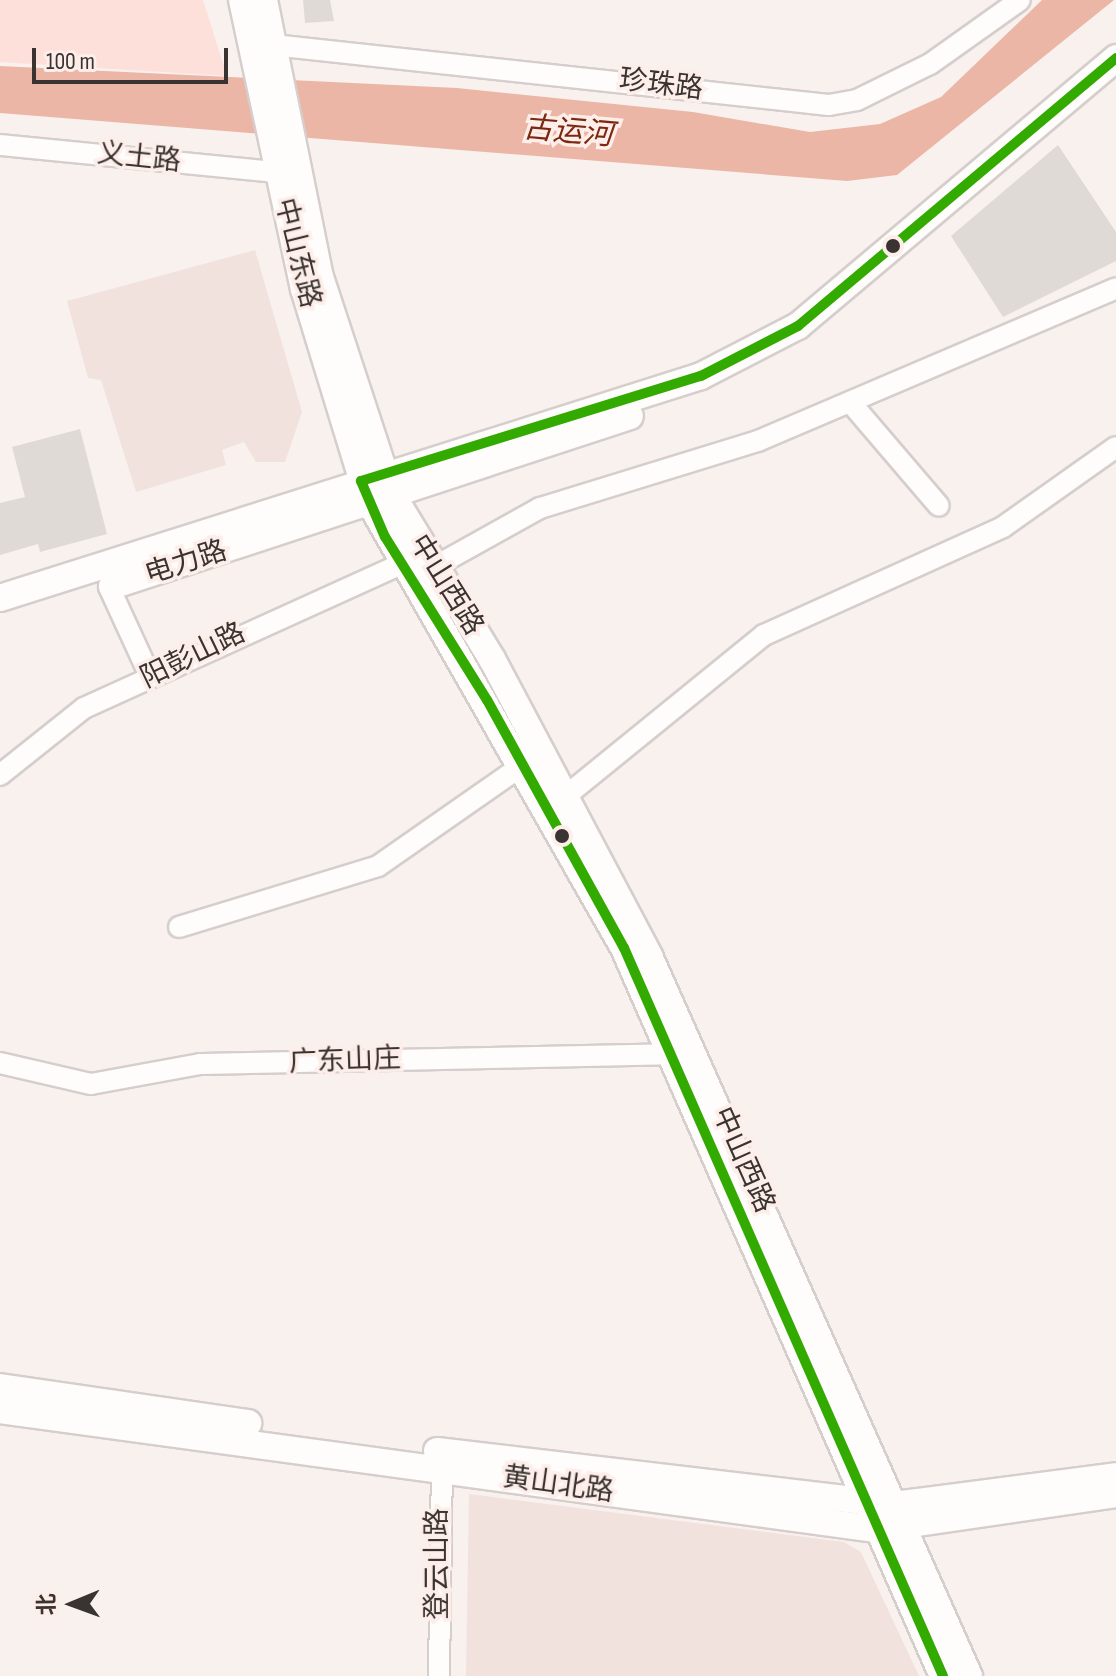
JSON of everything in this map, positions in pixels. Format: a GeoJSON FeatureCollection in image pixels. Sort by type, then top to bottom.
{"type":"FeatureCollection","features":[{"type":"Feature","properties":{"kind":"main road","name":"中山东路"},"geometry":{"type":"LineString","coordinates":[[242,0],[266,72],[281,160],[322,283],[376,487]]}},
{"type":"Feature","properties":{"kind":"main road","name":"中山东路"},"geometry":{"type":"LineString","coordinates":[[264,0],[273,45],[266,72]]}},
{"type":"Feature","properties":{"kind":"main road"},"geometry":{"type":"LineString","coordinates":[[376,487],[701,376],[798,326],[1116,58]]}},
{"type":"Feature","properties":{"kind":"main road"},"geometry":{"type":"LineString","coordinates":[[376,487],[554,443],[725,381],[800,339],[1116,75]]}},
{"type":"Feature","properties":{"kind":"main road","name":"中山西路"},"geometry":{"type":"LineString","coordinates":[[376,487],[402,564],[524,764],[682,1054],[876,1529],[943,1676]]}},
{"type":"Feature","properties":{"kind":"main road","name":"中山西路"},"geometry":{"type":"LineString","coordinates":[[376,487],[434,567],[567,795],[682,1054],[899,1517],[969,1676]]}},
{"type":"Feature","properties":{"kind":"main road","name":"电力路"},"geometry":{"type":"LineString","coordinates":[[0,614],[109,587],[376,487]]}},
{"type":"Feature","properties":{"kind":"main road","name":"电力路"},"geometry":{"type":"LineString","coordinates":[[0,598],[376,487]]}},
{"type":"Feature","properties":{"kind":"main road","name":"黄山北路"},"geometry":{"type":"LineString","coordinates":[[0,1387],[876,1529],[899,1517],[1116,1476]]}},
{"type":"Feature","properties":{"kind":"main road","name":"黄山北路"},"geometry":{"type":"LineString","coordinates":[[0,1410],[448,1461],[866,1503],[899,1517],[1116,1494]]}},
{"type":"Feature","properties":{"kind":"street","name":"珍珠路"},"geometry":{"type":"LineString","coordinates":[[273,45],[829,105],[857,100],[930,64],[1020,0]]}},
{"type":"Feature","properties":{"kind":"street","name":"义土路"},"geometry":{"type":"LineString","coordinates":[[0,145],[281,160]]}},
{"type":"Feature","properties":{"kind":"street"},"geometry":{"type":"LineString","coordinates":[[434,567],[540,508],[758,441],[1116,288]]}},
{"type":"Feature","properties":{"kind":"street"},"geometry":{"type":"LineString","coordinates":[[851,403],[939,506]]}},
{"type":"Feature","properties":{"kind":"street"},"geometry":{"type":"LineString","coordinates":[[567,795],[764,635],[1003,527],[1116,447]]}},
{"type":"Feature","properties":{"kind":"street","name":"阳彭山路"},"geometry":{"type":"LineString","coordinates":[[0,775],[84,708],[402,564]]}},
{"type":"Feature","properties":{"kind":"street"},"geometry":{"type":"LineString","coordinates":[[109,587],[150,676]]}},
{"type":"Feature","properties":{"kind":"street"},"geometry":{"type":"LineString","coordinates":[[179,927],[378,866],[524,764]]}},
{"type":"Feature","properties":{"kind":"street","name":"广东山庄"},"geometry":{"type":"LineString","coordinates":[[0,1063],[91,1084],[200,1064],[682,1054]]}},
{"type":"Feature","properties":{"kind":"street","name":"登云山路"},"geometry":{"type":"LineString","coordinates":[[439,1676],[448,1461]]}},
{"type":"Feature","properties":{"kind":"street","name":"登云山路"},"geometry":{"type":"LineString","coordinates":[[448,1461],[451,1676]]}},
{"type":"Feature","properties":{"kind":"shaded area"},"geometry":{"type":"Polygon","coordinates":[[[0,0],[203,0],[227,76],[0,62],[0,0]]]}},
{"type":"Feature","properties":{"kind":"shaded area"},"geometry":{"type":"Polygon","coordinates":[[[255,250],[302,412],[285,462],[256,462],[244,442],[222,450],[226,465],[136,492],[101,380],[88,378],[67,301],[255,250]]]}},
{"type":"Feature","properties":{"kind":"shaded area"},"geometry":{"type":"Polygon","coordinates":[[[469,1494],[844,1542],[861,1552],[919,1676],[466,1676],[469,1494]]]}},
{"type":"Feature","properties":{"kind":"water","name":"古运河"},"geometry":{"type":"Polygon","coordinates":[[[1042,0],[1114,0],[897,175],[847,181],[0,113],[0,66],[457,88],[693,112],[810,132],[880,124],[941,97],[1042,0]]]}},
{"type":"Feature","properties":{"kind":"building"},"geometry":{"type":"Polygon","coordinates":[[[303,0],[330,0],[334,21],[305,23],[303,0]]]}},
{"type":"Feature","properties":{"kind":"building"},"geometry":{"type":"Polygon","coordinates":[[[1058,145],[1116,232],[1116,261],[1003,317],[951,236],[1058,145]]]}},
{"type":"Feature","properties":{"kind":"building"},"geometry":{"type":"Polygon","coordinates":[[[80,429],[107,534],[40,552],[38,544],[0,555],[0,503],[25,497],[12,447],[80,429]]]}},
{"type":"Feature","properties":{"kind":"transit line"},"geometry":{"type":"LineString","coordinates":[[943,1676],[624,948],[487,700],[385,537],[361,481],[701,376],[798,326],[1116,58]]}}]}
